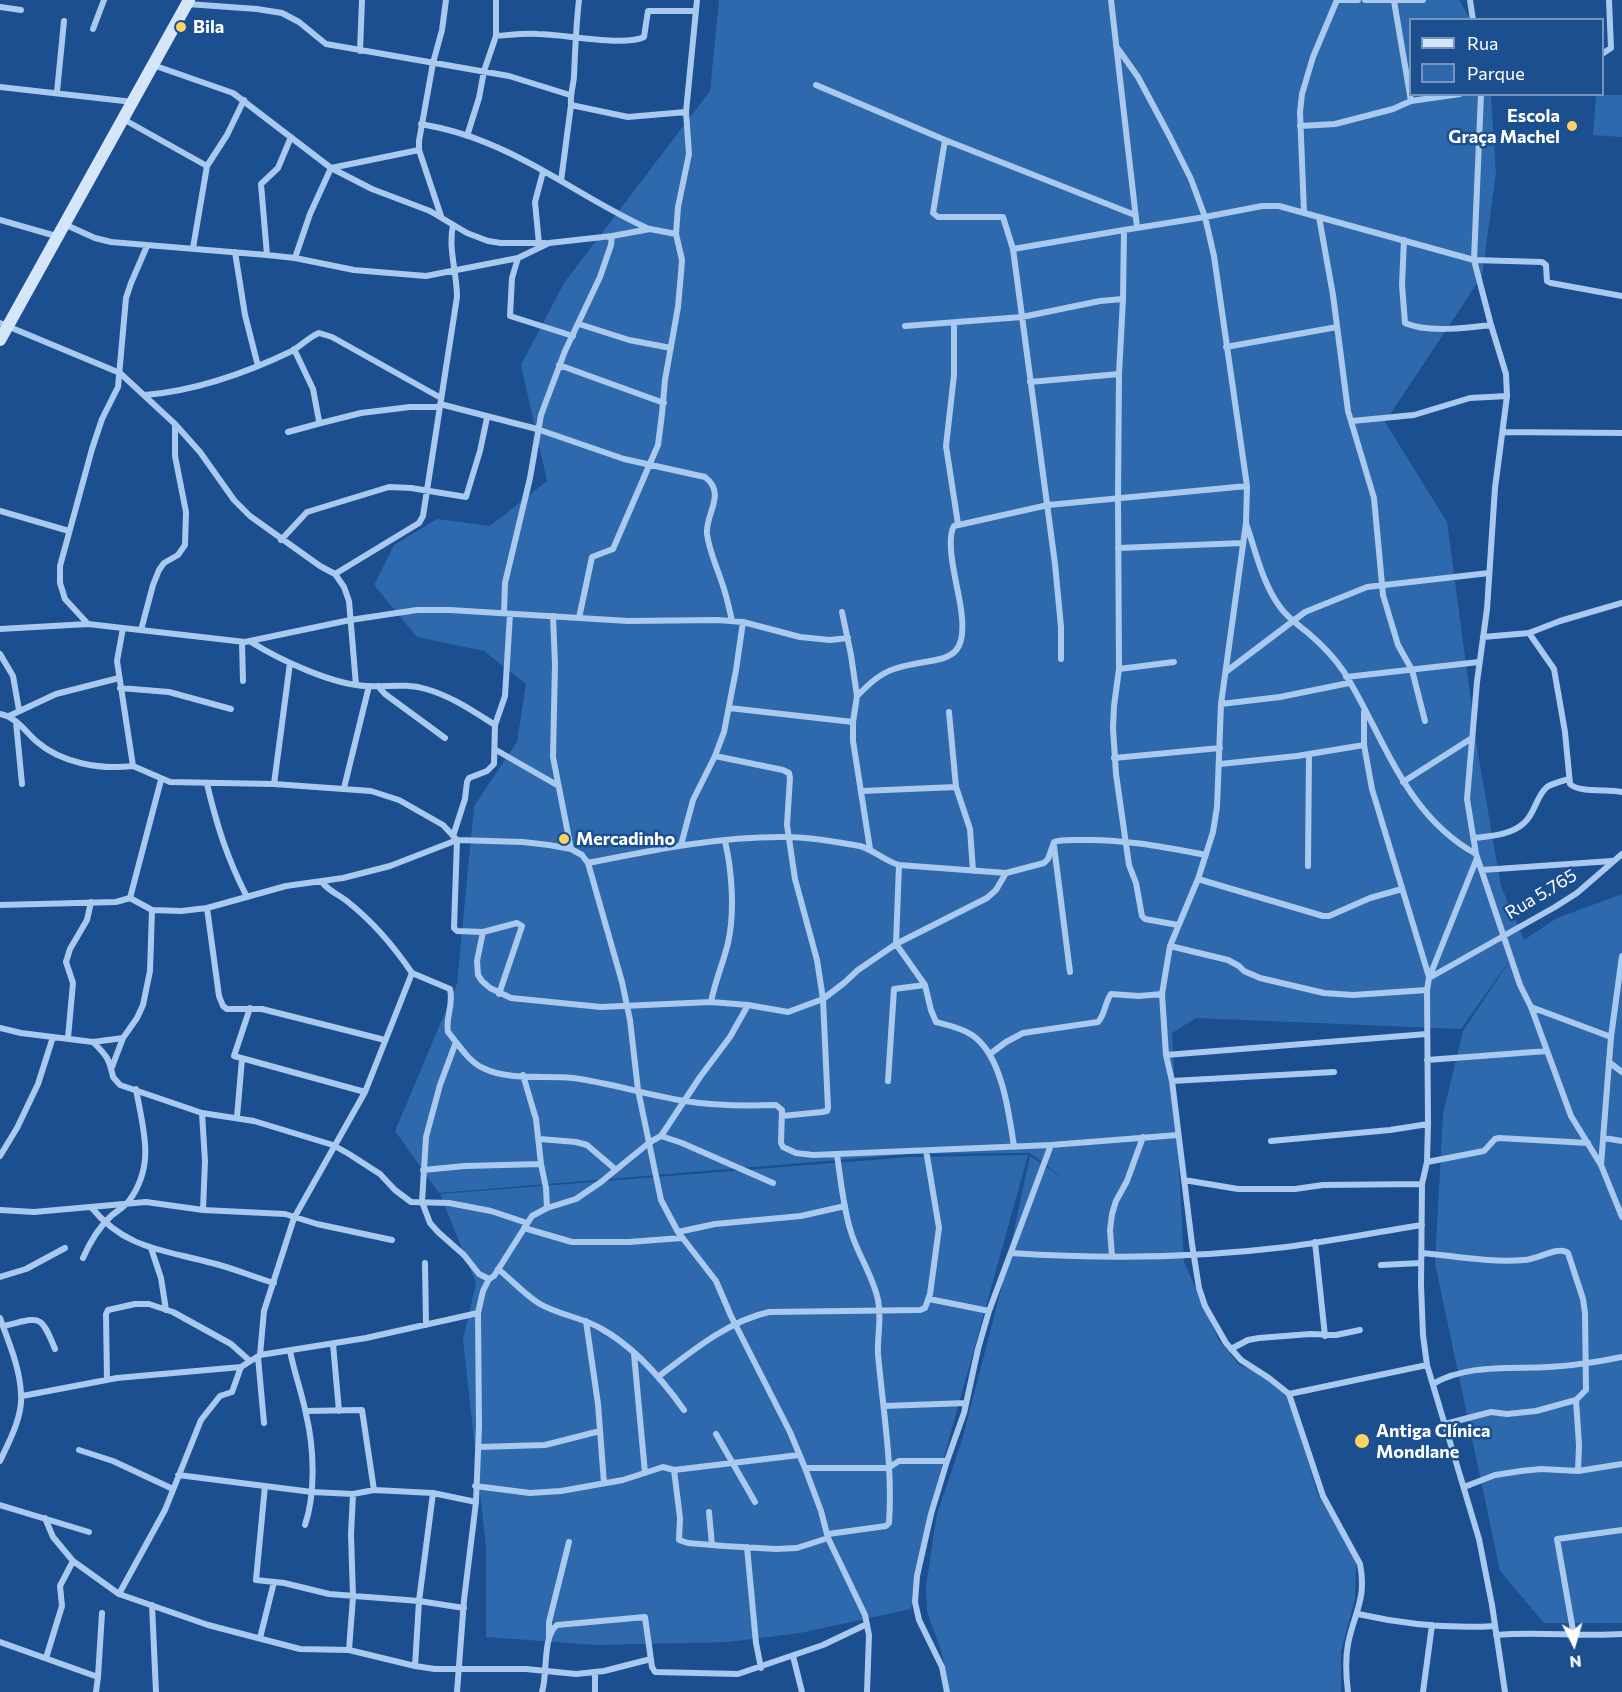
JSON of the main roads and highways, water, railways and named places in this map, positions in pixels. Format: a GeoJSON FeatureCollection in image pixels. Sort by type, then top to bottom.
{"type":"FeatureCollection","features":[{"type":"Feature","properties":{"kind":"main road"},"geometry":{"type":"LineString","coordinates":[[0,340],[4,324],[64,224],[188,2]]}},
{"type":"Feature","properties":{"kind":"place","name":"Bila"},"geometry":{"type":"Point","coordinates":[181,27]}},
{"type":"Feature","properties":{"kind":"place","name":"Escola Graça Machel"},"geometry":{"type":"Point","coordinates":[1572,126]}},
{"type":"Feature","properties":{"kind":"place","name":"Mercadinho"},"geometry":{"type":"Point","coordinates":[564,839]}},
{"type":"Feature","properties":{"kind":"place","name":"Antiga Clínica Mondlane"},"geometry":{"type":"Point","coordinates":[1362,1441]}}]}
